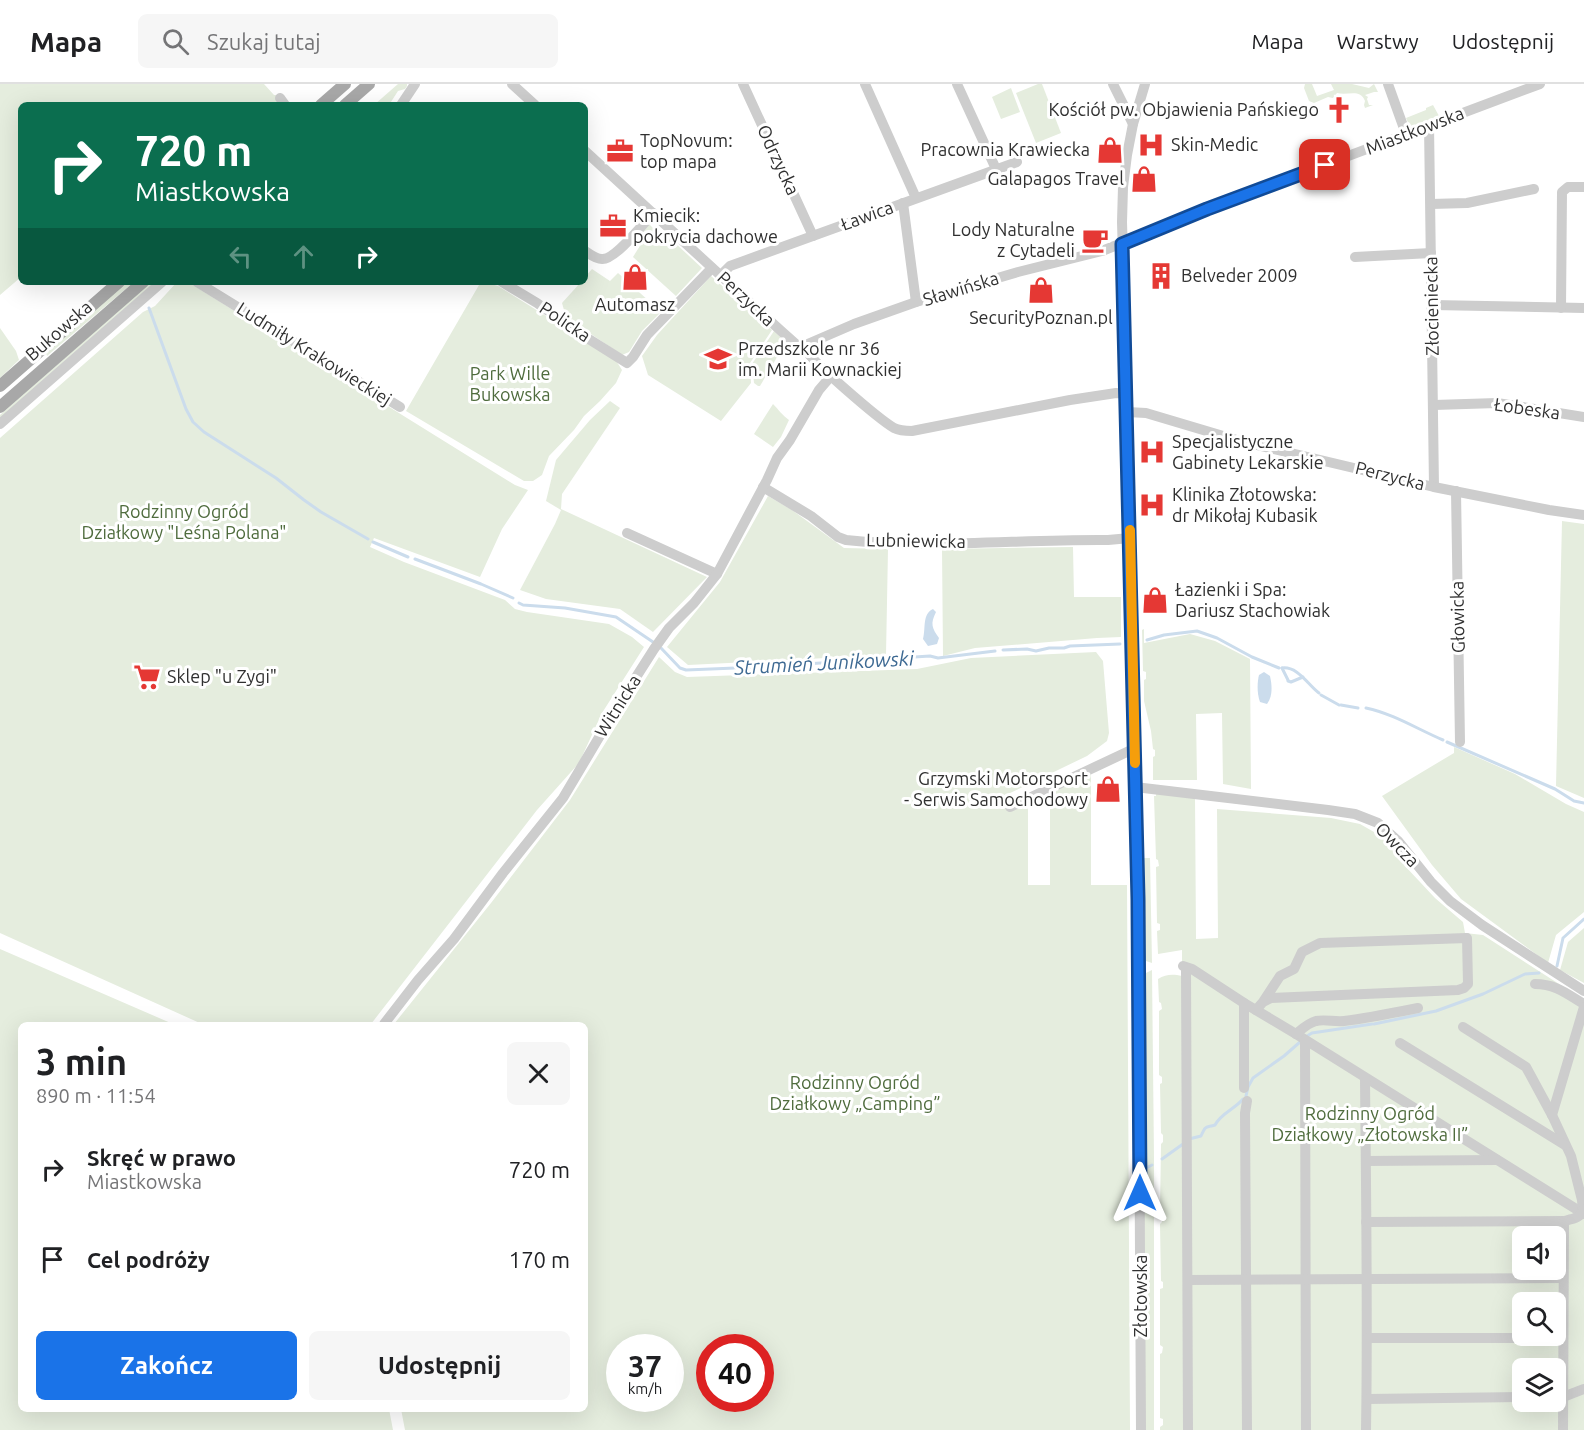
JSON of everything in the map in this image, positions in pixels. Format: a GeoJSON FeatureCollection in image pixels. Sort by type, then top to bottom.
{"type":"FeatureCollection","features":[{"type":"Feature","properties":{"kind":"main road"},"geometry":{"type":"LineString","coordinates":[[324,102],[345,84]]}},
{"type":"Feature","properties":{"kind":"main road"},"geometry":{"type":"LineString","coordinates":[[348,102],[369,84]]}},
{"type":"Feature","properties":{"kind":"main road","name":"Bukowska"},"geometry":{"type":"LineString","coordinates":[[0,386],[116,285]]}},
{"type":"Feature","properties":{"kind":"main road","name":"Bukowska"},"geometry":{"type":"LineString","coordinates":[[0,407],[139,285]]}},
{"type":"Feature","properties":{"kind":"street"},"geometry":{"type":"LineString","coordinates":[[403,102],[415,84]]}},
{"type":"Feature","properties":{"kind":"street","name":"Odrzycka"},"geometry":{"type":"LineString","coordinates":[[743,84],[813,236]]}},
{"type":"Feature","properties":{"kind":"street"},"geometry":{"type":"LineString","coordinates":[[865,84],[916,198]]}},
{"type":"Feature","properties":{"kind":"street"},"geometry":{"type":"LineString","coordinates":[[957,84],[996,170]]}},
{"type":"Feature","properties":{"kind":"street"},"geometry":{"type":"LineString","coordinates":[[1113,84],[1133,124]]}},
{"type":"Feature","properties":{"kind":"street","name":"Złotowska"},"geometry":{"type":"LineString","coordinates":[[1141,1430],[1139,967],[1122,244],[1123,187],[1133,124],[1145,84]]}},
{"type":"Feature","properties":{"kind":"street"},"geometry":{"type":"LineString","coordinates":[[1388,84],[1406,134]]}},
{"type":"Feature","properties":{"kind":"street","name":"Miastkowska"},"geometry":{"type":"LineString","coordinates":[[1122,244],[1207,209],[1540,84]]}},
{"type":"Feature","properties":{"kind":"street"},"geometry":{"type":"LineString","coordinates":[[519,86],[532,102]]}},
{"type":"Feature","properties":{"kind":"street","name":"Złocieniecka"},"geometry":{"type":"LineString","coordinates":[[1429,125],[1434,487]]}},
{"type":"Feature","properties":{"kind":"street","name":"Perzycka"},"geometry":{"type":"LineString","coordinates":[[588,154],[798,346],[803,346],[805,352],[831,376],[898,430],[904,431],[1116,393],[1127,394]]}},
{"type":"Feature","properties":{"kind":"street","name":"Ławica"},"geometry":{"type":"LineString","coordinates":[[627,363],[647,335],[716,272],[1017,162]]}},
{"type":"Feature","properties":{"kind":"street"},"geometry":{"type":"LineString","coordinates":[[1561,308],[1562,195],[1568,187],[1584,187]]}},
{"type":"Feature","properties":{"kind":"street"},"geometry":{"type":"LineString","coordinates":[[1431,204],[1467,203],[1534,189]]}},
{"type":"Feature","properties":{"kind":"street"},"geometry":{"type":"LineString","coordinates":[[903,203],[916,302]]}},
{"type":"Feature","properties":{"kind":"street"},"geometry":{"type":"LineString","coordinates":[[588,253],[599,259],[614,256],[653,213]]}},
{"type":"Feature","properties":{"kind":"street","name":"Sławińska"},"geometry":{"type":"LineString","coordinates":[[803,346],[916,302],[1122,244]]}},
{"type":"Feature","properties":{"kind":"street"},"geometry":{"type":"LineString","coordinates":[[1355,257],[1431,253]]}},
{"type":"Feature","properties":{"kind":"street"},"geometry":{"type":"LineString","coordinates":[[0,424],[159,285]]}},
{"type":"Feature","properties":{"kind":"street","name":"Ludmiły Krakowieckiej"},"geometry":{"type":"LineString","coordinates":[[202,285],[400,407]]}},
{"type":"Feature","properties":{"kind":"street","name":"Policka"},"geometry":{"type":"LineString","coordinates":[[507,285],[627,363]]}},
{"type":"Feature","properties":{"kind":"street"},"geometry":{"type":"LineString","coordinates":[[1432,305],[1584,308]]}},
{"type":"Feature","properties":{"kind":"street","name":"Witnicka"},"geometry":{"type":"LineString","coordinates":[[386,1022],[454,939],[563,798],[654,649],[669,628],[694,603],[717,574],[777,458],[819,390],[831,376]]}},
{"type":"Feature","properties":{"kind":"street","name":"Łobeska"},"geometry":{"type":"LineString","coordinates":[[1434,405],[1497,403],[1584,417]]}},
{"type":"Feature","properties":{"kind":"street","name":"Perzycka"},"geometry":{"type":"LineString","coordinates":[[1127,412],[1146,413],[1232,439],[1434,487],[1584,515]]}},
{"type":"Feature","properties":{"kind":"street","name":"Lubniewicka"},"geometry":{"type":"LineString","coordinates":[[763,487],[846,540],[908,543],[1130,538]]}},
{"type":"Feature","properties":{"kind":"street","name":"Głowicka"},"geometry":{"type":"LineString","coordinates":[[1456,491],[1460,742]]}},
{"type":"Feature","properties":{"kind":"street"},"geometry":{"type":"LineString","coordinates":[[627,533],[717,574]]}},
{"type":"Feature","properties":{"kind":"street"},"geometry":{"type":"LineString","coordinates":[[1010,807],[1134,750]]}},
{"type":"Feature","properties":{"kind":"street","name":"Owcza"},"geometry":{"type":"LineString","coordinates":[[1135,787],[1328,810],[1372,819],[1389,831],[1440,892],[1461,911],[1584,991]]}},
{"type":"Feature","properties":{"kind":"street"},"geometry":{"type":"LineString","coordinates":[[1468,935],[1468,984],[1464,988],[1271,998],[1260,1006],[1280,976],[1294,969],[1302,952],[1320,943],[1468,935]]}},
{"type":"Feature","properties":{"kind":"street"},"geometry":{"type":"LineString","coordinates":[[1188,1430],[1184,967],[1192,969],[1244,1003],[1260,1006],[1301,1037],[1365,1078],[1584,1212]]}},
{"type":"Feature","properties":{"kind":"street"},"geometry":{"type":"LineString","coordinates":[[1536,984],[1557,987],[1584,1005],[1552,1115]]}},
{"type":"Feature","properties":{"kind":"street"},"geometry":{"type":"LineString","coordinates":[[1244,1003],[1244,1088]]}},
{"type":"Feature","properties":{"kind":"street"},"geometry":{"type":"LineString","coordinates":[[1306,1430],[1301,1037],[1307,1025],[1316,1021],[1357,1020],[1418,1008]]}},
{"type":"Feature","properties":{"kind":"street"},"geometry":{"type":"LineString","coordinates":[[1462,1026],[1526,1067],[1571,1156],[1584,1212]]}},
{"type":"Feature","properties":{"kind":"street"},"geometry":{"type":"LineString","coordinates":[[1400,1043],[1566,1145]]}},
{"type":"Feature","properties":{"kind":"street"},"geometry":{"type":"LineString","coordinates":[[1365,1078],[1368,1338],[1366,1430]]}},
{"type":"Feature","properties":{"kind":"street"},"geometry":{"type":"LineString","coordinates":[[1247,1101],[1245,1113],[1247,1430]]}},
{"type":"Feature","properties":{"kind":"street"},"geometry":{"type":"LineString","coordinates":[[1365,1161],[1498,1161]]}},
{"type":"Feature","properties":{"kind":"street"},"geometry":{"type":"LineString","coordinates":[[1366,1222],[1563,1221],[1576,1218],[1584,1212]]}},
{"type":"Feature","properties":{"kind":"street"},"geometry":{"type":"LineString","coordinates":[[1563,1221],[1563,1226]]}},
{"type":"Feature","properties":{"kind":"street"},"geometry":{"type":"LineString","coordinates":[[1188,1280],[1512,1278]]}},
{"type":"Feature","properties":{"kind":"street"},"geometry":{"type":"LineString","coordinates":[[1368,1338],[1512,1338]]}},
{"type":"Feature","properties":{"kind":"street"},"geometry":{"type":"LineString","coordinates":[[1566,1395],[1584,1389]]}},
{"type":"Feature","properties":{"kind":"street"},"geometry":{"type":"LineString","coordinates":[[1367,1399],[1512,1397]]}},
{"type":"Feature","properties":{"kind":"street"},"geometry":{"type":"LineString","coordinates":[[1561,1412],[1563,1430]]}},
{"type":"Feature","properties":{"kind":"green space"},"geometry":{"type":"Polygon","coordinates":[[[0,84],[264,84],[274,95],[284,95],[276,102],[18,102],[18,280],[0,295],[0,84]]]}},
{"type":"Feature","properties":{"kind":"green space"},"geometry":{"type":"Polygon","coordinates":[[[398,84],[407,84],[405,89],[398,91],[391,102],[377,102],[398,84]]]}},
{"type":"Feature","properties":{"kind":"green space"},"geometry":{"type":"Polygon","coordinates":[[[1042,84],[1061,133],[1036,143],[1016,93],[1042,84]]]}},
{"type":"Feature","properties":{"kind":"green space"},"geometry":{"type":"Polygon","coordinates":[[[1305,84],[1312,84],[1317,96],[1334,90],[1331,84],[1352,84],[1369,88],[1374,84],[1378,92],[1365,95],[1368,97],[1369,105],[1373,105],[1365,108],[1363,97],[1357,94],[1337,93],[1333,98],[1328,97],[1314,103],[1309,101],[1304,88],[1305,84]]]}},
{"type":"Feature","properties":{"kind":"green space"},"geometry":{"type":"Polygon","coordinates":[[[1011,88],[1020,112],[1001,119],[992,97],[1011,88]]]}},
{"type":"Feature","properties":{"kind":"green space"},"geometry":{"type":"Polygon","coordinates":[[[1433,105],[1439,116],[1410,127],[1406,118],[1433,105]]]}},
{"type":"Feature","properties":{"kind":"green space"},"geometry":{"type":"Polygon","coordinates":[[[649,224],[654,229],[661,230],[702,268],[676,296],[633,257],[646,236],[642,231],[649,224]]]}},
{"type":"Feature","properties":{"kind":"green space"},"geometry":{"type":"Polygon","coordinates":[[[592,269],[610,281],[618,273],[661,312],[642,331],[629,352],[622,355],[566,317],[562,303],[578,285],[588,285],[588,274],[592,269]]]}},
{"type":"Feature","properties":{"kind":"green space","name":"Przedszkole nr 36 im. Marii Kownackiej"},"geometry":{"type":"Polygon","coordinates":[[[711,276],[772,330],[750,363],[751,383],[721,421],[648,375],[642,356],[657,335],[711,276]]]}},
{"type":"Feature","properties":{"kind":"green space"},"geometry":{"type":"Polygon","coordinates":[[[124,285],[130,285],[47,356],[46,353],[124,285]]]}},
{"type":"Feature","properties":{"kind":"green space"},"geometry":{"type":"Polygon","coordinates":[[[148,285],[153,285],[0,419],[0,415],[148,285]]]}},
{"type":"Feature","properties":{"kind":"green space","name":"Rodzinny Ogród Działkowy \"Leśna Polana\""},"geometry":{"type":"Polygon","coordinates":[[[174,285],[193,285],[515,485],[528,490],[502,529],[480,577],[374,538],[370,547],[505,600],[515,609],[609,624],[644,647],[602,713],[579,763],[537,810],[373,1022],[198,1022],[0,933],[0,438],[143,312],[155,306],[174,285]]]}},
{"type":"Feature","properties":{"kind":"green space","name":"Park Wille Bukowska"},"geometry":{"type":"Polygon","coordinates":[[[479,285],[498,286],[615,359],[622,370],[616,383],[549,456],[542,475],[533,481],[524,481],[406,411],[479,285]]]}},
{"type":"Feature","properties":{"kind":"green space"},"geometry":{"type":"Polygon","coordinates":[[[0,328],[16,351],[19,360],[0,378],[0,328]]]}},
{"type":"Feature","properties":{"kind":"green space"},"geometry":{"type":"Polygon","coordinates":[[[774,331],[786,342],[758,386],[754,383],[752,364],[774,331]]]}},
{"type":"Feature","properties":{"kind":"green space"},"geometry":{"type":"Polygon","coordinates":[[[610,401],[620,408],[562,494],[561,509],[707,577],[653,632],[620,609],[546,599],[520,590],[561,510],[546,501],[556,460],[590,420],[610,401]]]}},
{"type":"Feature","properties":{"kind":"green space"},"geometry":{"type":"Polygon","coordinates":[[[773,404],[789,420],[773,447],[754,434],[773,404]]]}},
{"type":"Feature","properties":{"kind":"green space"},"geometry":{"type":"Polygon","coordinates":[[[768,496],[792,510],[844,548],[888,549],[886,655],[688,665],[667,647],[720,582],[768,496]]]}},
{"type":"Feature","properties":{"kind":"green space"},"geometry":{"type":"Polygon","coordinates":[[[1562,521],[1584,524],[1584,798],[1556,786],[1562,521]]]}},
{"type":"Feature","properties":{"kind":"green space"},"geometry":{"type":"Polygon","coordinates":[[[1073,547],[1074,597],[1121,597],[1121,637],[975,648],[943,656],[942,549],[1073,547]]]}},
{"type":"Feature","properties":{"kind":"green space"},"geometry":{"type":"Polygon","coordinates":[[[1144,629],[1144,643],[1190,634],[1215,641],[1250,659],[1251,789],[1223,784],[1222,713],[1196,714],[1197,780],[1153,780],[1155,750],[1144,701],[1146,672],[1143,671],[1142,630],[1144,629]]]}},
{"type":"Feature","properties":{"kind":"green space","name":"Rodzinny Ogród Działkowy „Camping”"},"geometry":{"type":"Polygon","coordinates":[[[1096,652],[1103,661],[1109,733],[1107,741],[1087,756],[1006,795],[1011,810],[1028,802],[1028,885],[1050,885],[1050,792],[1091,773],[1091,885],[1127,885],[1130,1430],[405,1430],[402,1412],[588,1412],[588,1022],[396,1022],[570,800],[659,657],[675,672],[687,677],[917,669],[971,658],[1096,652]]]}},
{"type":"Feature","properties":{"kind":"green space"},"geometry":{"type":"Polygon","coordinates":[[[1454,747],[1515,774],[1584,812],[1584,912],[1556,935],[1548,963],[1461,899],[1432,865],[1382,796],[1454,753],[1454,747]]]}},
{"type":"Feature","properties":{"kind":"green space","name":"Rodzinny Ogród Działkowy „Złotowska II”"},"geometry":{"type":"Polygon","coordinates":[[[1156,793],[1195,797],[1196,939],[1218,938],[1217,809],[1331,818],[1360,824],[1381,836],[1435,898],[1463,922],[1465,933],[1483,935],[1584,1000],[1584,1430],[1160,1430],[1163,1425],[1163,1419],[1160,1418],[1160,1354],[1163,1347],[1160,1345],[1160,1289],[1163,1288],[1163,1282],[1161,1281],[1160,1224],[1162,1215],[1160,1214],[1163,1135],[1161,1133],[1160,1084],[1162,1077],[1159,1075],[1159,1011],[1162,1009],[1159,1002],[1158,979],[1170,975],[1182,976],[1182,950],[1158,954],[1157,931],[1160,930],[1160,924],[1157,923],[1156,867],[1159,866],[1156,859],[1154,796],[1156,793]]]}},
{"type":"Feature","properties":{"kind":"green space"},"geometry":{"type":"Polygon","coordinates":[[[1142,858],[1150,858],[1152,963],[1146,961],[1143,956],[1142,858]]]}},
{"type":"Feature","properties":{"kind":"green space"},"geometry":{"type":"Polygon","coordinates":[[[1584,928],[1584,983],[1560,970],[1568,942],[1584,928]]]}},
{"type":"Feature","properties":{"kind":"green space"},"geometry":{"type":"Polygon","coordinates":[[[0,949],[168,1022],[18,1022],[18,1412],[390,1412],[393,1430],[0,1430],[0,949]]]}},
{"type":"Feature","properties":{"kind":"green space"},"geometry":{"type":"Polygon","coordinates":[[[1152,970],[1154,1430],[1145,1430],[1143,978],[1152,970]]]}},
{"type":"Feature","properties":{"kind":"water"},"geometry":{"type":"Polygon","coordinates":[[[933,609],[936,612],[933,626],[939,638],[937,644],[928,646],[923,639],[925,622],[927,614],[933,609]]]}},
{"type":"Feature","properties":{"kind":"water"},"geometry":{"type":"Polygon","coordinates":[[[1264,672],[1270,676],[1271,683],[1271,694],[1267,704],[1260,702],[1258,692],[1259,675],[1264,672]]]}},
{"type":"Feature","properties":{"kind":"waterway","name":"Strumień Junikowski"},"geometry":{"type":"LineString","coordinates":[[149,308],[186,409],[193,422],[204,432],[276,478],[321,512],[368,539]]}},
{"type":"Feature","properties":{"kind":"waterway","name":"Strumień Junikowski"},"geometry":{"type":"LineString","coordinates":[[373,542],[408,557]]}},
{"type":"Feature","properties":{"kind":"waterway","name":"Strumień Junikowski"},"geometry":{"type":"LineString","coordinates":[[415,559],[513,598]]}},
{"type":"Feature","properties":{"kind":"waterway","name":"Strumień Junikowski"},"geometry":{"type":"LineString","coordinates":[[519,603],[616,617],[653,642]]}},
{"type":"Feature","properties":{"kind":"waterway","name":"Strumień Junikowski"},"geometry":{"type":"LineString","coordinates":[[1147,640],[1164,635],[1197,631],[1217,638],[1252,657],[1279,668]]}},
{"type":"Feature","properties":{"kind":"waterway","name":"Strumień Junikowski"},"geometry":{"type":"LineString","coordinates":[[1003,650],[1036,651],[1070,646],[1120,644]]}},
{"type":"Feature","properties":{"kind":"waterway","name":"Strumień Junikowski"},"geometry":{"type":"LineString","coordinates":[[661,648],[680,668],[686,670],[930,656],[938,658],[995,651]]}},
{"type":"Feature","properties":{"kind":"waterway","name":"Strumień Junikowski"},"geometry":{"type":"LineString","coordinates":[[1282,668],[1298,673],[1319,693]]}},
{"type":"Feature","properties":{"kind":"waterway","name":"Strumień Junikowski"},"geometry":{"type":"LineString","coordinates":[[1282,668],[1288,680]]}},
{"type":"Feature","properties":{"kind":"waterway","name":"Strumień Junikowski"},"geometry":{"type":"LineString","coordinates":[[1288,681],[1303,677]]}},
{"type":"Feature","properties":{"kind":"waterway","name":"Strumień Junikowski"},"geometry":{"type":"LineString","coordinates":[[1321,695],[1339,705]]}},
{"type":"Feature","properties":{"kind":"waterway","name":"Strumień Junikowski"},"geometry":{"type":"LineString","coordinates":[[1341,705],[1358,708]]}},
{"type":"Feature","properties":{"kind":"waterway","name":"Strumień Junikowski"},"geometry":{"type":"LineString","coordinates":[[1366,708],[1396,718],[1443,740]]}},
{"type":"Feature","properties":{"kind":"waterway","name":"Strumień Junikowski"},"geometry":{"type":"LineString","coordinates":[[1447,742],[1555,789],[1574,801],[1584,803]]}},
{"type":"Feature","properties":{"kind":"waterway"},"geometry":{"type":"LineString","coordinates":[[1557,966],[1563,938],[1584,919]]}},
{"type":"Feature","properties":{"kind":"waterway"},"geometry":{"type":"LineString","coordinates":[[1374,1024],[1436,1011],[1483,994],[1525,974],[1539,973]]}},
{"type":"Feature","properties":{"kind":"waterway"},"geometry":{"type":"LineString","coordinates":[[1307,1036],[1312,1033],[1372,1024]]}},
{"type":"Feature","properties":{"kind":"waterway"},"geometry":{"type":"LineString","coordinates":[[1246,1096],[1253,1078],[1300,1042]]}},
{"type":"Feature","properties":{"kind":"waterway"},"geometry":{"type":"LineString","coordinates":[[1189,1139],[1201,1136],[1205,1128],[1215,1125],[1243,1099]]}},
{"type":"Feature","properties":{"kind":"waterway"},"geometry":{"type":"LineString","coordinates":[[1162,1159],[1183,1144]]}},
{"type":"Feature","properties":{"kind":"waterway"},"geometry":{"type":"LineString","coordinates":[[1148,1167],[1152,1165]]}},
{"type":"Feature","properties":{"kind":"slow traffic"},"geometry":{"type":"LineString","coordinates":[[1130,530],[1135,763]]}},
{"type":"Feature","properties":{"kind":"place","name":"Kościół pw. Objawienia Pańskiego"},"geometry":{"type":"Point","coordinates":[1339,110]}},
{"type":"Feature","properties":{"kind":"place","name":"Skin-Medic"},"geometry":{"type":"Point","coordinates":[1151,145]}},
{"type":"Feature","properties":{"kind":"place","name":"Pracownia Krawiecka"},"geometry":{"type":"Point","coordinates":[1110,150]}},
{"type":"Feature","properties":{"kind":"place","name":"TopNovum: top mapa"},"geometry":{"type":"Point","coordinates":[620,151]}},
{"type":"Feature","properties":{"kind":"place","name":"Galapagos Travel"},"geometry":{"type":"Point","coordinates":[1144,179]}},
{"type":"Feature","properties":{"kind":"place","name":"Kmiecik: pokrycia dachowe"},"geometry":{"type":"Point","coordinates":[613,226]}},
{"type":"Feature","properties":{"kind":"place","name":"Lody Naturalne z Cytadeli"},"geometry":{"type":"Point","coordinates":[1095,240]}},
{"type":"Feature","properties":{"kind":"place","name":"Belveder 2009"},"geometry":{"type":"Point","coordinates":[1161,276]}},
{"type":"Feature","properties":{"kind":"place","name":"Automasz"},"geometry":{"type":"Point","coordinates":[635,277]}},
{"type":"Feature","properties":{"kind":"place","name":"SecurityPoznan.pl"},"geometry":{"type":"Point","coordinates":[1041,290]}},
{"type":"Feature","properties":{"kind":"place","name":"Przedszkole nr 36 im. Marii Kownackiej"},"geometry":{"type":"Point","coordinates":[718,359]}},
{"type":"Feature","properties":{"kind":"place","name":"Specjalistyczne Gabinety Lekarskie"},"geometry":{"type":"Point","coordinates":[1152,452]}},
{"type":"Feature","properties":{"kind":"place","name":"Klinika Złotowska: dr Mikołaj Kubasik"},"geometry":{"type":"Point","coordinates":[1152,505]}},
{"type":"Feature","properties":{"kind":"place","name":"Łazienki i Spa: Dariusz Stachowiak"},"geometry":{"type":"Point","coordinates":[1155,600]}},
{"type":"Feature","properties":{"kind":"place","name":"Sklep \"u Zygi\""},"geometry":{"type":"Point","coordinates":[147,677]}},
{"type":"Feature","properties":{"kind":"place","name":"Grzymski Motorsport - Serwis Samochodowy"},"geometry":{"type":"Point","coordinates":[1108,789]}},
{"type":"Feature","properties":{"kind":"route"},"geometry":{"type":"LineString","coordinates":[[1140,1193],[1138,899],[1122,244],[1325,165]]}}]}
